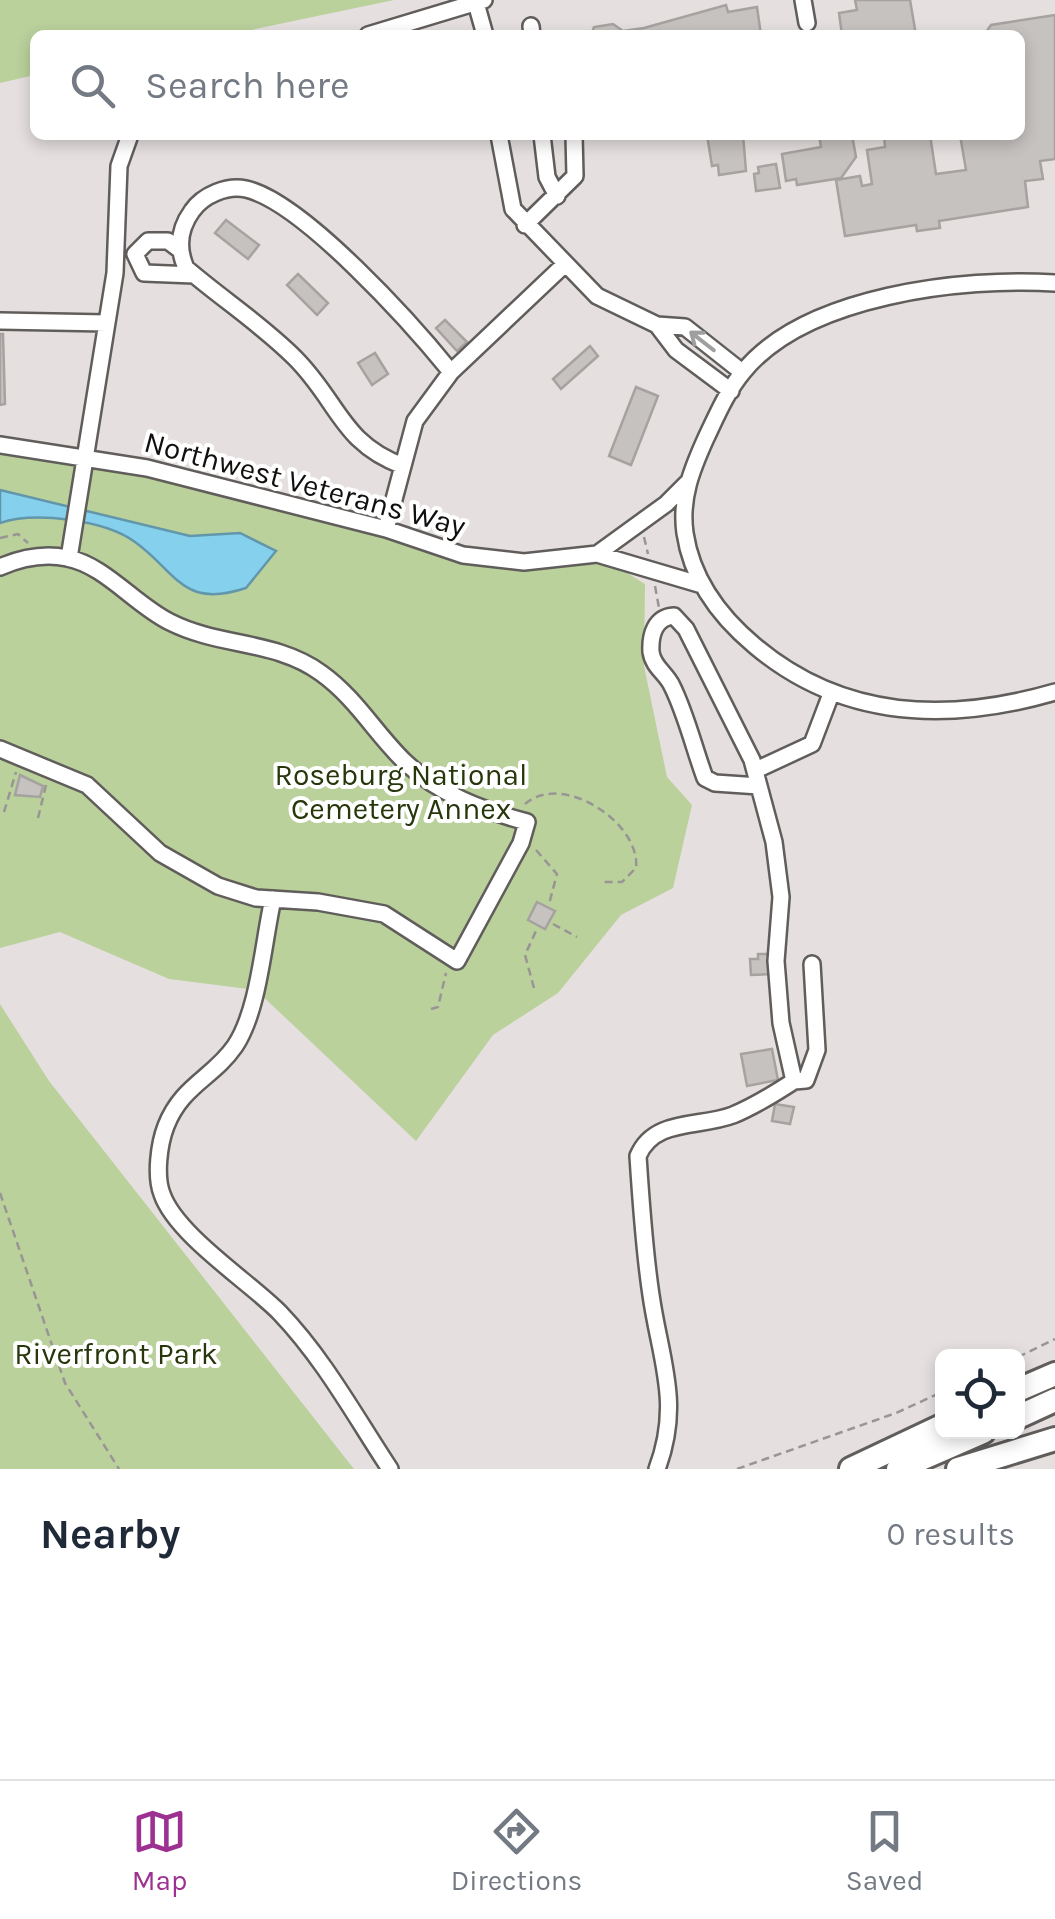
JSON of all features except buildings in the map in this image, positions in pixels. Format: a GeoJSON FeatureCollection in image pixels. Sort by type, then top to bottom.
{"type":"FeatureCollection","features":[{"type":"Feature","properties":{"kind":"highway"},"geometry":{"type":"LineString","coordinates":[[1025,1387],[1055,1374]]}},
{"type":"Feature","properties":{"kind":"highway"},"geometry":{"type":"LineString","coordinates":[[1025,1414],[1055,1400]]}},
{"type":"Feature","properties":{"kind":"highway"},"geometry":{"type":"LineString","coordinates":[[852,1469],[935,1429]]}},
{"type":"Feature","properties":{"kind":"highway"},"geometry":{"type":"LineString","coordinates":[[898,1469],[967,1439]]}},
{"type":"Feature","properties":{"kind":"highway"},"geometry":{"type":"LineString","coordinates":[[958,1469],[1055,1439]]}},
{"type":"Feature","properties":{"kind":"street"},"geometry":{"type":"LineString","coordinates":[[803,0],[807,23]]}},
{"type":"Feature","properties":{"kind":"street"},"geometry":{"type":"LineString","coordinates":[[384,30],[480,1],[484,30]]}},
{"type":"Feature","properties":{"kind":"street"},"geometry":{"type":"LineString","coordinates":[[70,558],[115,273],[116,194],[129,140]]}},
{"type":"Feature","properties":{"kind":"street"},"geometry":{"type":"LineString","coordinates":[[500,140],[508,199],[525,225],[597,296],[657,325],[685,327],[742,372]]}},
{"type":"Feature","properties":{"kind":"street"},"geometry":{"type":"LineString","coordinates":[[542,140],[546,176],[557,196]]}},
{"type":"Feature","properties":{"kind":"street"},"geometry":{"type":"LineString","coordinates":[[525,225],[575,176],[574,140]]}},
{"type":"Feature","properties":{"kind":"street"},"geometry":{"type":"LineString","coordinates":[[403,466],[361,446],[299,362],[237,305],[186,268],[180,250],[184,224],[202,199],[232,188],[271,199],[322,238],[451,372]]}},
{"type":"Feature","properties":{"kind":"street"},"geometry":{"type":"LineString","coordinates":[[180,250],[168,241],[148,241],[135,254],[136,264],[144,273],[194,275]]}},
{"type":"Feature","properties":{"kind":"street"},"geometry":{"type":"LineString","coordinates":[[386,529],[415,421],[451,372],[565,264]]}},
{"type":"Feature","properties":{"kind":"street"},"geometry":{"type":"LineString","coordinates":[[598,554],[666,504],[687,483],[742,372],[788,336],[878,299],[977,281],[1055,283]]}},
{"type":"Feature","properties":{"kind":"street"},"geometry":{"type":"LineString","coordinates":[[0,322],[108,323]]}},
{"type":"Feature","properties":{"kind":"street"},"geometry":{"type":"LineString","coordinates":[[657,325],[676,350],[731,391]]}},
{"type":"Feature","properties":{"kind":"street","name":"Northwest Veterans Way"},"geometry":{"type":"LineString","coordinates":[[0,445],[87,457],[386,529],[496,561],[598,554],[702,585]]}},
{"type":"Feature","properties":{"kind":"street"},"geometry":{"type":"LineString","coordinates":[[687,483],[684,530],[702,585],[714,607],[772,661],[831,694],[922,713],[986,709],[1055,692]]}},
{"type":"Feature","properties":{"kind":"street"},"geometry":{"type":"LineString","coordinates":[[0,567],[31,557],[70,558],[87,564],[173,624],[254,643],[302,660],[357,703],[406,763],[436,786],[454,797],[527,822],[522,843],[458,961],[384,914],[341,904],[236,893],[181,868],[106,797],[66,773],[0,749]]}},
{"type":"Feature","properties":{"kind":"street"},"geometry":{"type":"LineString","coordinates":[[794,1081],[786,1060],[776,961],[779,870],[758,778],[686,629],[674,616],[661,619],[652,638],[654,663],[671,683],[709,783],[758,778],[812,744],[831,694]]}},
{"type":"Feature","properties":{"kind":"street"},"geometry":{"type":"LineString","coordinates":[[273,899],[254,1006],[238,1042],[188,1088],[164,1130],[161,1194],[171,1211],[224,1268],[276,1309],[312,1351],[390,1469]]}},
{"type":"Feature","properties":{"kind":"street"},"geometry":{"type":"LineString","coordinates":[[657,1469],[666,1435],[670,1388],[650,1296],[638,1156],[645,1141],[658,1131],[730,1116],[794,1081],[806,1080],[817,1050],[812,964]]}},
{"type":"Feature","properties":{"kind":"path"},"geometry":{"type":"LineString","coordinates":[[0,538],[14,533],[24,536],[31,557]]}},
{"type":"Feature","properties":{"kind":"path"},"geometry":{"type":"LineString","coordinates":[[4,812],[21,756]]}},
{"type":"Feature","properties":{"kind":"path"},"geometry":{"type":"LineString","coordinates":[[38,818],[46,785],[43,776]]}},
{"type":"Feature","properties":{"kind":"path"},"geometry":{"type":"LineString","coordinates":[[519,820],[530,799],[545,795],[577,799],[602,812],[627,836],[637,862],[628,879],[602,882]]}},
{"type":"Feature","properties":{"kind":"path"},"geometry":{"type":"LineString","coordinates":[[522,843],[543,855],[557,874],[548,904]]}},
{"type":"Feature","properties":{"kind":"path"},"geometry":{"type":"LineString","coordinates":[[553,924],[577,937]]}},
{"type":"Feature","properties":{"kind":"path"},"geometry":{"type":"LineString","coordinates":[[534,988],[524,955],[536,931]]}},
{"type":"Feature","properties":{"kind":"path"},"geometry":{"type":"LineString","coordinates":[[431,1008],[438,1007],[441,979],[458,961]]}},
{"type":"Feature","properties":{"kind":"path"},"geometry":{"type":"LineString","coordinates":[[0,1193],[65,1384],[120,1469]]}},
{"type":"Feature","properties":{"kind":"path"},"geometry":{"type":"LineString","coordinates":[[1025,1354],[1055,1339]]}},
{"type":"Feature","properties":{"kind":"path"},"geometry":{"type":"LineString","coordinates":[[737,1469],[896,1414],[935,1395]]}},
{"type":"Feature","properties":{"kind":"green space"},"geometry":{"type":"Polygon","coordinates":[[[0,0],[394,0],[251,30],[30,30],[30,76],[0,83],[0,0]]]}},
{"type":"Feature","properties":{"kind":"green space","name":"Roseburg National Cemetery Annex"},"geometry":{"type":"Polygon","coordinates":[[[0,447],[47,451],[524,562],[614,565],[645,584],[644,666],[667,777],[692,805],[673,888],[621,915],[558,993],[493,1035],[416,1141],[256,990],[169,979],[60,932],[0,948],[0,447]]]}},
{"type":"Feature","properties":{"kind":"green space","name":"Riverfront Park"},"geometry":{"type":"Polygon","coordinates":[[[0,1004],[49,1081],[354,1469],[0,1469],[0,1004]]]}},
{"type":"Feature","properties":{"kind":"water"},"geometry":{"type":"Polygon","coordinates":[[[0,490],[190,536],[240,533],[276,551],[246,588],[208,594],[194,591],[135,542],[106,528],[50,518],[0,523],[0,490]]]}}]}
